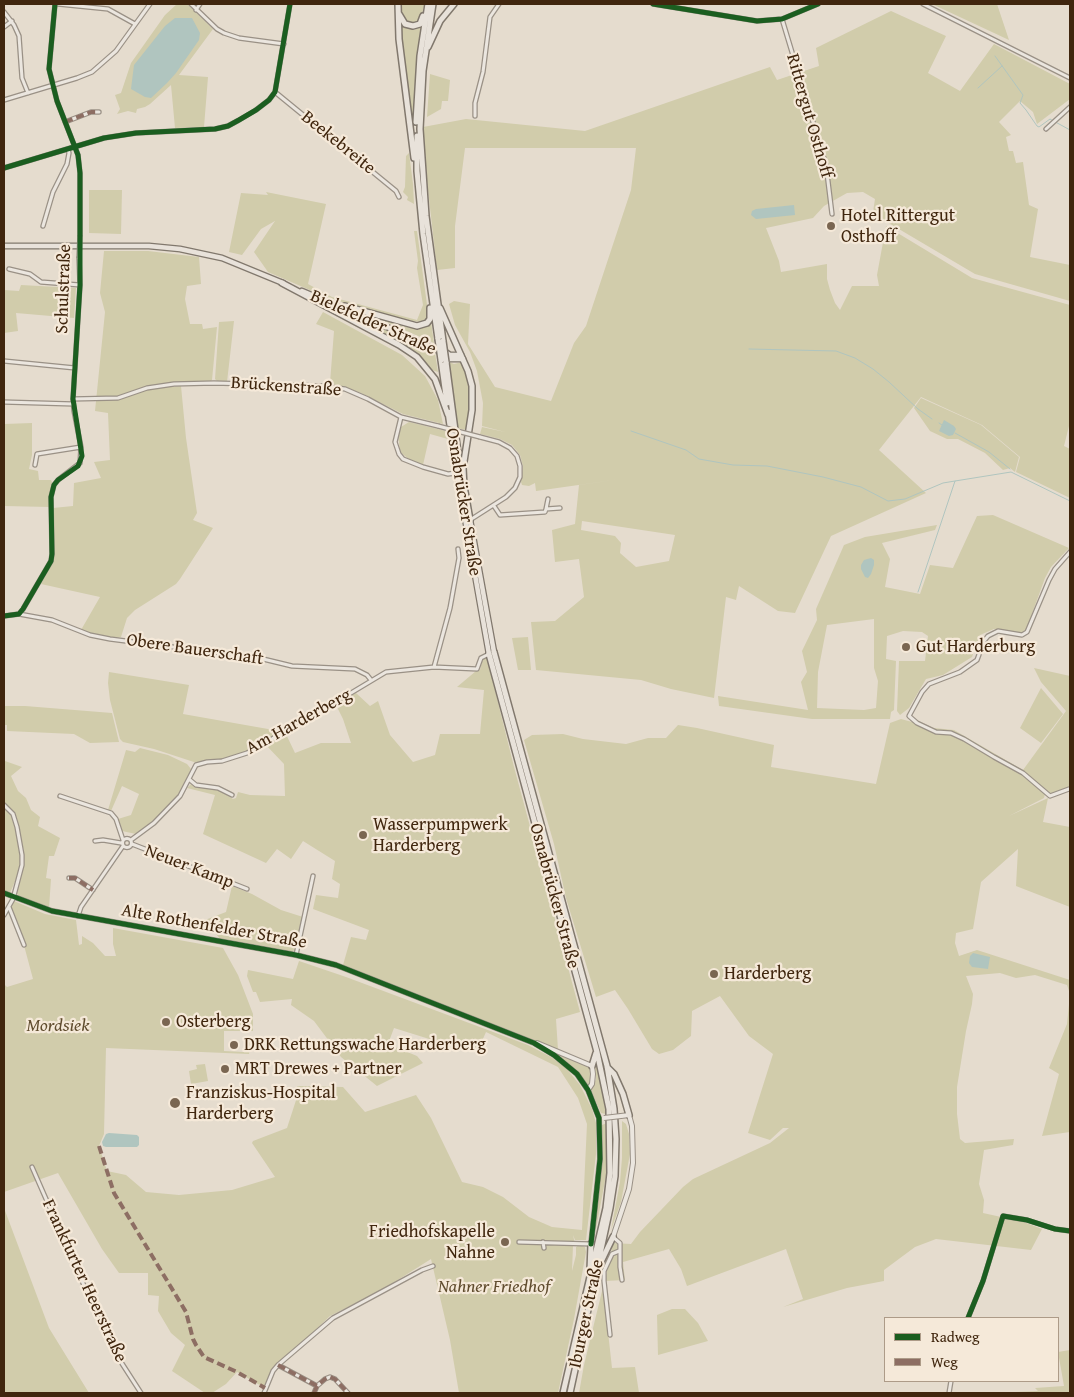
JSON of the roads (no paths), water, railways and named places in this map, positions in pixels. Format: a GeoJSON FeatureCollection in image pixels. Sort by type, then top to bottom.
{"type":"FeatureCollection","features":[{"type":"Feature","properties":{"kind":"highway"},"geometry":{"type":"LineString","coordinates":[[398,4],[400,47],[419,196]]}},
{"type":"Feature","properties":{"kind":"highway"},"geometry":{"type":"LineString","coordinates":[[398,11],[405,24],[413,26],[420,24],[428,4]]}},
{"type":"Feature","properties":{"kind":"highway","name":"Osnabrücker Straße"},"geometry":{"type":"LineString","coordinates":[[428,4],[420,56],[416,105],[419,196],[431,295],[441,340]]}},
{"type":"Feature","properties":{"kind":"highway","name":"Osnabrücker Straße"},"geometry":{"type":"LineString","coordinates":[[433,4],[424,56],[420,109],[421,160],[448,415],[457,473]]}},
{"type":"Feature","properties":{"kind":"highway"},"geometry":{"type":"LineString","coordinates":[[424,56],[440,21],[454,4]]}},
{"type":"Feature","properties":{"kind":"highway"},"geometry":{"type":"LineString","coordinates":[[282,283],[399,345],[417,357],[435,379],[448,415]]}},
{"type":"Feature","properties":{"kind":"highway"},"geometry":{"type":"LineString","coordinates":[[345,306],[422,326],[430,319],[431,295]]}},
{"type":"Feature","properties":{"kind":"highway"},"geometry":{"type":"LineString","coordinates":[[436,300],[468,371],[473,399],[464,455],[464,487]]}},
{"type":"Feature","properties":{"kind":"highway","name":"Osnabrücker Straße"},"geometry":{"type":"LineString","coordinates":[[443,361],[470,520]]}},
{"type":"Feature","properties":{"kind":"highway","name":"Osnabrücker Straße"},"geometry":{"type":"LineString","coordinates":[[492,653],[582,991]]}},
{"type":"Feature","properties":{"kind":"highway","name":"Iburger Straße"},"geometry":{"type":"LineString","coordinates":[[563,1393],[606,1208],[610,1173],[609,1109],[582,991]]}},
{"type":"Feature","properties":{"kind":"highway","name":"Iburger Straße"},"geometry":{"type":"LineString","coordinates":[[570,1393],[610,1208],[615,1176],[616,1139],[614,1109],[607,1066],[582,991]]}},
{"type":"Feature","properties":{"kind":"highway"},"geometry":{"type":"LineString","coordinates":[[592,1066],[596,1052]]}},
{"type":"Feature","properties":{"kind":"highway"},"geometry":{"type":"LineString","coordinates":[[607,1066],[614,1074],[623,1094],[629,1115]]}},
{"type":"Feature","properties":{"kind":"highway"},"geometry":{"type":"LineString","coordinates":[[596,1271],[613,1237]]}},
{"type":"Feature","properties":{"kind":"highway"},"geometry":{"type":"LineString","coordinates":[[589,1283],[591,1244]]}},
{"type":"Feature","properties":{"kind":"main road","name":"Bielefelder Straße"},"geometry":{"type":"LineString","coordinates":[[4,246],[149,246],[180,249],[222,258],[386,327],[435,349],[449,358],[462,357]]}},
{"type":"Feature","properties":{"kind":"main road","name":"Bielefelder Straße"},"geometry":{"type":"LineString","coordinates":[[282,283],[345,306],[435,346],[450,355],[462,357]]}},
{"type":"Feature","properties":{"kind":"main road","name":"Osnabrücker Straße"},"geometry":{"type":"LineString","coordinates":[[457,473],[492,653]]}},
{"type":"Feature","properties":{"kind":"main road","name":"Osnabrücker Straße"},"geometry":{"type":"LineString","coordinates":[[470,520],[492,653]]}},
{"type":"Feature","properties":{"kind":"street"},"geometry":{"type":"LineString","coordinates":[[56,4],[108,8],[135,24]]}},
{"type":"Feature","properties":{"kind":"street","name":"Schulstraße"},"geometry":{"type":"LineString","coordinates":[[56,4],[49,69],[78,155],[80,173],[80,285],[73,401],[81,447]]}},
{"type":"Feature","properties":{"kind":"street"},"geometry":{"type":"LineString","coordinates":[[4,100],[85,75],[100,66],[123,43],[150,4]]}},
{"type":"Feature","properties":{"kind":"street"},"geometry":{"type":"LineString","coordinates":[[191,4],[217,29],[235,37],[284,44]]}},
{"type":"Feature","properties":{"kind":"street"},"geometry":{"type":"LineString","coordinates":[[196,10],[200,4]]}},
{"type":"Feature","properties":{"kind":"street"},"geometry":{"type":"LineString","coordinates":[[4,168],[104,138],[129,134],[202,130],[228,126],[256,110],[270,100],[275,92],[290,4]]}},
{"type":"Feature","properties":{"kind":"street"},"geometry":{"type":"LineString","coordinates":[[475,116],[475,103],[485,61],[490,18],[499,4]]}},
{"type":"Feature","properties":{"kind":"street"},"geometry":{"type":"LineString","coordinates":[[653,4],[752,20],[782,19],[818,4]]}},
{"type":"Feature","properties":{"kind":"street"},"geometry":{"type":"LineString","coordinates":[[923,4],[1070,78]]}},
{"type":"Feature","properties":{"kind":"street"},"geometry":{"type":"LineString","coordinates":[[4,12],[12,21],[19,36],[22,78],[28,93]]}},
{"type":"Feature","properties":{"kind":"street","name":"Rittergut Osthoff"},"geometry":{"type":"LineString","coordinates":[[782,19],[826,165],[832,214]]}},
{"type":"Feature","properties":{"kind":"street"},"geometry":{"type":"LineString","coordinates":[[4,27],[12,21]]}},
{"type":"Feature","properties":{"kind":"street","name":"Beekebreite"},"geometry":{"type":"LineString","coordinates":[[275,92],[389,185],[396,191],[399,197]]}},
{"type":"Feature","properties":{"kind":"street"},"geometry":{"type":"LineString","coordinates":[[1046,129],[1070,108]]}},
{"type":"Feature","properties":{"kind":"street"},"geometry":{"type":"LineString","coordinates":[[66,122],[91,112],[99,112]]}},
{"type":"Feature","properties":{"kind":"street"},"geometry":{"type":"LineString","coordinates":[[43,226],[53,192],[67,164],[68,149]]}},
{"type":"Feature","properties":{"kind":"street","name":"Schulstraße"},"geometry":{"type":"LineString","coordinates":[[9,269],[30,274],[41,282],[80,285]]}},
{"type":"Feature","properties":{"kind":"street"},"geometry":{"type":"LineString","coordinates":[[4,362],[75,368]]}},
{"type":"Feature","properties":{"kind":"street","name":"Brückenstraße"},"geometry":{"type":"LineString","coordinates":[[4,402],[118,398],[147,388],[174,384],[214,383],[323,386],[345,389],[401,417],[499,442],[510,448],[517,456],[520,466],[520,478],[515,488],[494,506],[470,520]]}},
{"type":"Feature","properties":{"kind":"street"},"geometry":{"type":"LineString","coordinates":[[401,417],[395,442],[398,454],[403,459],[424,468],[448,474],[457,473]]}},
{"type":"Feature","properties":{"kind":"street"},"geometry":{"type":"LineString","coordinates":[[19,614],[51,561],[51,497],[54,485],[80,463],[81,447],[37,454],[35,464]]}},
{"type":"Feature","properties":{"kind":"street"},"geometry":{"type":"LineString","coordinates":[[546,509],[548,499]]}},
{"type":"Feature","properties":{"kind":"street"},"geometry":{"type":"LineString","coordinates":[[494,506],[500,515],[545,512],[546,509],[560,508]]}},
{"type":"Feature","properties":{"kind":"street"},"geometry":{"type":"LineString","coordinates":[[434,667],[451,601],[459,558],[458,549]]}},
{"type":"Feature","properties":{"kind":"street"},"geometry":{"type":"LineString","coordinates":[[1069,788],[1050,796],[1023,773],[964,739],[951,733],[936,732],[917,724],[909,716],[922,692],[929,684],[960,672],[977,660],[984,641],[988,636],[998,631],[1022,634],[1027,632],[1055,569],[1070,552]]}},
{"type":"Feature","properties":{"kind":"street","name":"Obere Bauerschaft"},"geometry":{"type":"LineString","coordinates":[[4,616],[19,614],[52,620],[90,635],[259,658],[292,666],[355,669],[367,674],[371,680]]}},
{"type":"Feature","properties":{"kind":"street","name":"Am Harderberg"},"geometry":{"type":"LineString","coordinates":[[132,842],[154,823],[180,796],[190,780],[196,765],[222,761],[247,753],[265,744],[302,718],[351,693],[386,672],[434,667],[477,669],[481,658],[492,653]]}},
{"type":"Feature","properties":{"kind":"street"},"geometry":{"type":"LineString","coordinates":[[190,780],[196,785],[218,788],[232,795]]}},
{"type":"Feature","properties":{"kind":"street"},"geometry":{"type":"LineString","coordinates":[[60,796],[111,813],[116,818],[123,843],[81,907],[78,916]]}},
{"type":"Feature","properties":{"kind":"street"},"geometry":{"type":"LineString","coordinates":[[4,805],[13,814],[22,855],[22,865],[13,897],[4,915]]}},
{"type":"Feature","properties":{"kind":"street"},"geometry":{"type":"LineString","coordinates":[[94,841],[132,842]]}},
{"type":"Feature","properties":{"kind":"street","name":"Neuer Kamp"},"geometry":{"type":"LineString","coordinates":[[132,842],[247,890]]}},
{"type":"Feature","properties":{"kind":"street"},"geometry":{"type":"LineString","coordinates":[[296,955],[313,876]]}},
{"type":"Feature","properties":{"kind":"street"},"geometry":{"type":"LineString","coordinates":[[70,878],[75,878],[93,890]]}},
{"type":"Feature","properties":{"kind":"street","name":"Alte Rothenfelder Straße"},"geometry":{"type":"LineString","coordinates":[[4,893],[52,911],[296,955],[336,965],[528,1041]]}},
{"type":"Feature","properties":{"kind":"street"},"geometry":{"type":"LineString","coordinates":[[9,907],[24,945]]}},
{"type":"Feature","properties":{"kind":"street","name":"Iburger Straße"},"geometry":{"type":"LineString","coordinates":[[528,1041],[567,1064],[577,1074],[588,1090],[601,1118],[600,1159],[591,1244]]}},
{"type":"Feature","properties":{"kind":"street"},"geometry":{"type":"LineString","coordinates":[[534,1043],[592,1066],[594,1074],[592,1084],[588,1090]]}},
{"type":"Feature","properties":{"kind":"street"},"geometry":{"type":"LineString","coordinates":[[601,1118],[629,1115]]}},
{"type":"Feature","properties":{"kind":"street","name":"Iburger Straße"},"geometry":{"type":"LineString","coordinates":[[622,1280],[620,1243],[613,1237],[629,1189],[633,1163],[633,1136],[629,1115]]}},
{"type":"Feature","properties":{"kind":"street","name":"Frankfurter Heerstraße"},"geometry":{"type":"LineString","coordinates":[[32,1167],[100,1322],[121,1362],[141,1393]]}},
{"type":"Feature","properties":{"kind":"street"},"geometry":{"type":"LineString","coordinates":[[968,1317],[983,1281],[1003,1216],[1070,1231]]}},
{"type":"Feature","properties":{"kind":"street"},"geometry":{"type":"LineString","coordinates":[[519,1242],[591,1244]]}},
{"type":"Feature","properties":{"kind":"street"},"geometry":{"type":"LineString","coordinates":[[544,1242],[544,1248]]}},
{"type":"Feature","properties":{"kind":"street","name":"Iburger Straße"},"geometry":{"type":"LineString","coordinates":[[610,1335],[604,1271],[612,1254],[620,1251]]}},
{"type":"Feature","properties":{"kind":"street"},"geometry":{"type":"LineString","coordinates":[[264,1393],[273,1371],[278,1365],[333,1318],[422,1270],[433,1266]]}},
{"type":"Feature","properties":{"kind":"street"},"geometry":{"type":"LineString","coordinates":[[278,1365],[317,1386]]}},
{"type":"Feature","properties":{"kind":"street"},"geometry":{"type":"LineString","coordinates":[[314,1393],[317,1386],[325,1379],[330,1378],[335,1379],[348,1393]]}},
{"type":"Feature","properties":{"kind":"water"},"geometry":{"type":"Polygon","coordinates":[[[175,18],[192,18],[200,33],[199,40],[167,83],[151,98],[145,97],[131,89],[134,65],[165,26],[175,18]]]}},
{"type":"Feature","properties":{"kind":"water"},"geometry":{"type":"Polygon","coordinates":[[[794,205],[795,215],[756,219],[751,215],[752,211],[756,209],[794,205]]]}},
{"type":"Feature","properties":{"kind":"water"},"geometry":{"type":"Polygon","coordinates":[[[944,420],[956,429],[953,435],[949,436],[939,431],[944,420]]]}},
{"type":"Feature","properties":{"kind":"water"},"geometry":{"type":"Polygon","coordinates":[[[871,558],[874,560],[874,565],[868,578],[865,577],[861,565],[864,560],[871,558]]]}},
{"type":"Feature","properties":{"kind":"water"},"geometry":{"type":"Polygon","coordinates":[[[973,953],[990,957],[988,969],[972,967],[969,963],[970,956],[973,953]]]}},
{"type":"Feature","properties":{"kind":"water"},"geometry":{"type":"Polygon","coordinates":[[[106,1134],[137,1135],[139,1137],[139,1145],[137,1147],[103,1146],[102,1142],[106,1134]]]}},
{"type":"Feature","properties":{"kind":"waterway"},"geometry":{"type":"LineString","coordinates":[[995,56],[1023,95],[1020,103],[1037,126],[1039,127],[1050,119],[1070,130]]}},
{"type":"Feature","properties":{"kind":"waterway"},"geometry":{"type":"LineString","coordinates":[[978,88],[1002,66]]}},
{"type":"Feature","properties":{"kind":"waterway"},"geometry":{"type":"LineString","coordinates":[[749,349],[836,351],[855,358],[873,369],[932,419]]}},
{"type":"Feature","properties":{"kind":"waterway"},"geometry":{"type":"LineString","coordinates":[[631,431],[686,450],[699,459],[733,465],[767,466],[823,477],[861,487],[888,501],[905,499],[943,483],[955,481]]}},
{"type":"Feature","properties":{"kind":"waterway"},"geometry":{"type":"LineString","coordinates":[[955,433],[989,452],[1010,469]]}},
{"type":"Feature","properties":{"kind":"waterway"},"geometry":{"type":"LineString","coordinates":[[918,592],[955,481],[1011,472],[1070,501]]}},
{"type":"Feature","properties":{"kind":"place","name":"Hotel Rittergut Osthoff"},"geometry":{"type":"Point","coordinates":[831,226]}},
{"type":"Feature","properties":{"kind":"place","name":"Gut Harderburg"},"geometry":{"type":"Point","coordinates":[906,647]}},
{"type":"Feature","properties":{"kind":"place","name":"Wasserpumpwerk Harderberg"},"geometry":{"type":"Point","coordinates":[363,835]}},
{"type":"Feature","properties":{"kind":"place","name":"Harderberg"},"geometry":{"type":"Point","coordinates":[714,974]}},
{"type":"Feature","properties":{"kind":"place","name":"Osterberg"},"geometry":{"type":"Point","coordinates":[166,1022]}},
{"type":"Feature","properties":{"kind":"place","name":"DRK Rettungswache Harderberg"},"geometry":{"type":"Point","coordinates":[234,1045]}},
{"type":"Feature","properties":{"kind":"place","name":"MRT Drewes + Partner"},"geometry":{"type":"Point","coordinates":[225,1069]}},
{"type":"Feature","properties":{"kind":"place","name":"Franziskus-Hospital Harderberg"},"geometry":{"type":"Point","coordinates":[175,1103]}},
{"type":"Feature","properties":{"kind":"place","name":"Friedhofskapelle Nahne"},"geometry":{"type":"Point","coordinates":[505,1242]}},
{"type":"Feature","properties":{"kind":"park label","name":"Mordsiek"},"geometry":{"type":"Point","coordinates":[58,1026]}},
{"type":"Feature","properties":{"kind":"park label","name":"Nahner Friedhof"},"geometry":{"type":"Point","coordinates":[494,1287]}}]}
